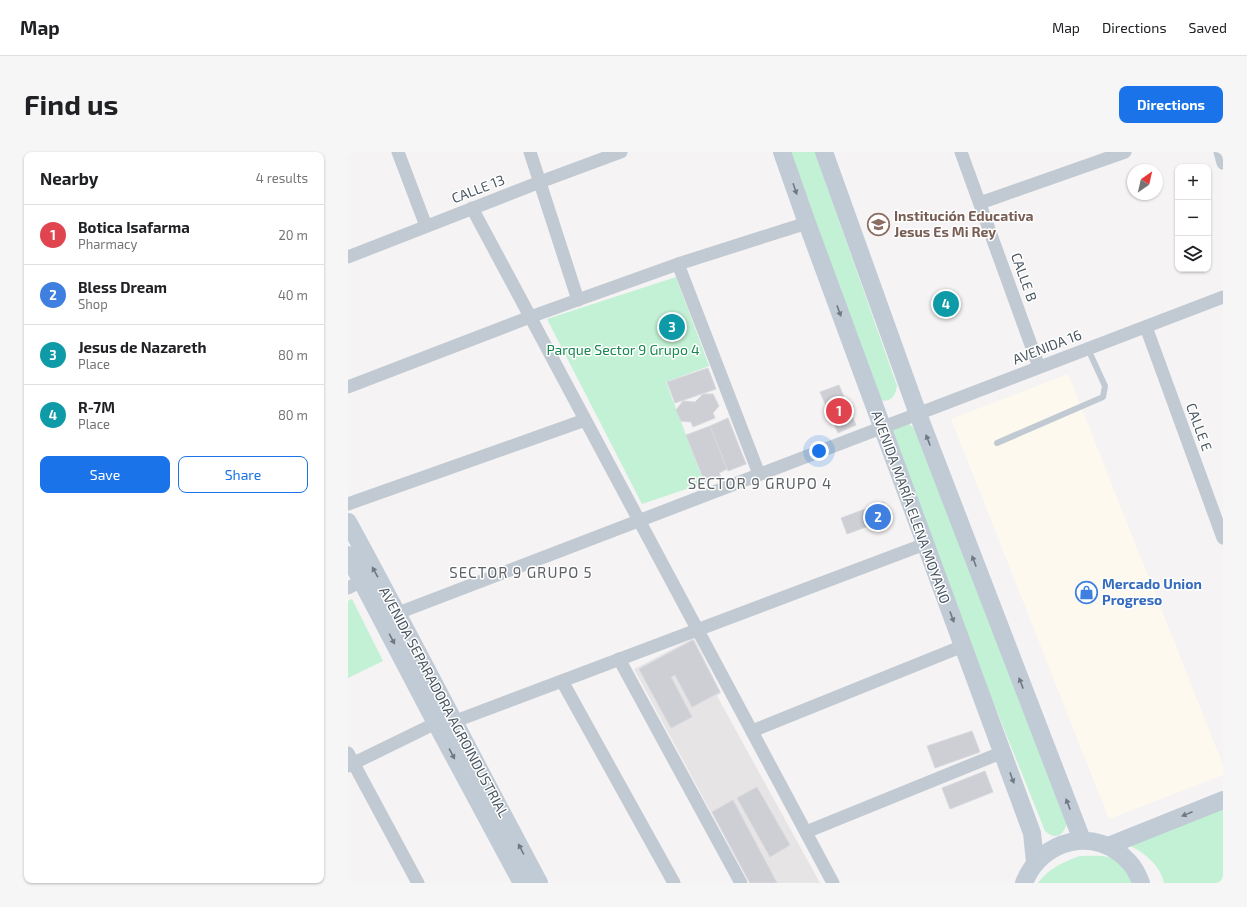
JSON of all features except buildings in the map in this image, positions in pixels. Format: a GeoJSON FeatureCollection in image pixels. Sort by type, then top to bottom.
{"type":"FeatureCollection","features":[{"type":"Feature","properties":{"kind":"street"},"geometry":{"type":"LineString","coordinates":[[398,152],[426,226]]}},
{"type":"Feature","properties":{"kind":"street"},"geometry":{"type":"LineString","coordinates":[[530,152],[578,300]]}},
{"type":"Feature","properties":{"kind":"street","name":"CALLE 13"},"geometry":{"type":"LineString","coordinates":[[348,257],[472,208],[621,152]]}},
{"type":"Feature","properties":{"kind":"street","name":"AVENIDA MARÍA ELENA MOYANO"},"geometry":{"type":"LineString","coordinates":[[782,152],[1032,832],[1035,862]]}},
{"type":"Feature","properties":{"kind":"street"},"geometry":{"type":"LineString","coordinates":[[824,152],[918,414],[1082,840]]}},
{"type":"Feature","properties":{"kind":"street","name":"CALLE B"},"geometry":{"type":"LineString","coordinates":[[961,152],[1039,367]]}},
{"type":"Feature","properties":{"kind":"street"},"geometry":{"type":"LineString","coordinates":[[980,203],[1092,157],[1125,152]]}},
{"type":"Feature","properties":{"kind":"street"},"geometry":{"type":"LineString","coordinates":[[1220,152],[1223,163]]}},
{"type":"Feature","properties":{"kind":"street"},"geometry":{"type":"LineString","coordinates":[[472,208],[833,883]]}},
{"type":"Feature","properties":{"kind":"street"},"geometry":{"type":"LineString","coordinates":[[348,387],[530,317],[678,264],[807,223]]}},
{"type":"Feature","properties":{"kind":"street"},"geometry":{"type":"LineString","coordinates":[[678,264],[759,474]]}},
{"type":"Feature","properties":{"kind":"street","name":"AVENIDA 16"},"geometry":{"type":"LineString","coordinates":[[390,617],[639,520],[1223,297]]}},
{"type":"Feature","properties":{"kind":"street","name":"CALLE E"},"geometry":{"type":"LineString","coordinates":[[1146,327],[1223,538]]}},
{"type":"Feature","properties":{"kind":"street"},"geometry":{"type":"LineString","coordinates":[[348,504],[585,420]]}},
{"type":"Feature","properties":{"kind":"street","name":"AVENIDA SEPARADORA AGROINDUSTRIAL"},"geometry":{"type":"LineString","coordinates":[[348,522],[390,617],[444,723],[522,883]]}},
{"type":"Feature","properties":{"kind":"street"},"geometry":{"type":"LineString","coordinates":[[418,883],[350,761],[444,723],[562,681],[925,544]]}},
{"type":"Feature","properties":{"kind":"street","name":"AVENIDA SEPARADORA AGROINDUSTRIAL"},"geometry":{"type":"LineString","coordinates":[[348,555],[355,585],[390,617]]}},
{"type":"Feature","properties":{"kind":"street"},"geometry":{"type":"LineString","coordinates":[[752,731],[963,646]]}},
{"type":"Feature","properties":{"kind":"street"},"geometry":{"type":"LineString","coordinates":[[619,659],[741,883]]}},
{"type":"Feature","properties":{"kind":"street"},"geometry":{"type":"LineString","coordinates":[[562,681],[674,883]]}},
{"type":"Feature","properties":{"kind":"street","name":"AVENIDA SEPARADORA AGROINDUSTRIAL"},"geometry":{"type":"LineString","coordinates":[[444,723],[539,883]]}},
{"type":"Feature","properties":{"kind":"street"},"geometry":{"type":"LineString","coordinates":[[806,832],[1003,752]]}},
{"type":"Feature","properties":{"kind":"street"},"geometry":{"type":"LineString","coordinates":[[1108,846],[1223,800]]}},
{"type":"Feature","properties":{"kind":"street"},"geometry":{"type":"LineString","coordinates":[[1024,883],[1035,862],[1045,853],[1056,846],[1082,840],[1108,846],[1120,853],[1137,873],[1141,883]]}},
{"type":"Feature","properties":{"kind":"lane"},"geometry":{"type":"LineString","coordinates":[[997,443],[1103,397],[1105,386],[1088,349]]}},
{"type":"Feature","properties":{"kind":"shaded area","name":"Mercado Union Progreso"},"geometry":{"type":"Polygon","coordinates":[[[1068,374],[1223,765],[1223,775],[1109,819],[951,419],[1068,374]]]}},
{"type":"Feature","properties":{"kind":"shaded area"},"geometry":{"type":"Polygon","coordinates":[[[694,638],[721,693],[717,696],[820,883],[749,883],[634,669],[694,638]]]}},
{"type":"Feature","properties":{"kind":"green space"},"geometry":{"type":"Polygon","coordinates":[[[791,152],[815,152],[897,386],[895,393],[889,400],[886,401],[878,399],[791,152]]]}},
{"type":"Feature","properties":{"kind":"green space","name":"Parque Sector 9 Grupo 4"},"geometry":{"type":"Polygon","coordinates":[[[676,277],[709,366],[666,382],[704,483],[642,504],[547,319],[676,277]]]}},
{"type":"Feature","properties":{"kind":"green space"},"geometry":{"type":"Polygon","coordinates":[[[900,424],[909,424],[914,428],[1067,823],[1064,831],[1059,835],[1052,836],[1045,831],[990,694],[891,430],[900,424]]]}},
{"type":"Feature","properties":{"kind":"green space"},"geometry":{"type":"Polygon","coordinates":[[[352,599],[383,661],[348,678],[348,601],[352,599]]]}},
{"type":"Feature","properties":{"kind":"green space"},"geometry":{"type":"Polygon","coordinates":[[[1223,809],[1223,883],[1164,883],[1155,865],[1140,851],[1128,845],[1223,809]]]}},
{"type":"Feature","properties":{"kind":"green space"},"geometry":{"type":"Polygon","coordinates":[[[1080,856],[1103,856],[1119,861],[1126,868],[1135,883],[1038,883],[1047,873],[1057,866],[1080,856]]]}},
{"type":"Feature","properties":{"kind":"place","name":"Institución Educativa Jesus Es Mi Rey"},"geometry":{"type":"Point","coordinates":[879,224]}},
{"type":"Feature","properties":{"kind":"place","name":"R-7M"},"geometry":{"type":"Point","coordinates":[946,304]}},
{"type":"Feature","properties":{"kind":"place","name":"Jesus de Nazareth"},"geometry":{"type":"Point","coordinates":[672,327]}},
{"type":"Feature","properties":{"kind":"place","name":"Botica Isafarma"},"geometry":{"type":"Point","coordinates":[839,411]}},
{"type":"Feature","properties":{"kind":"place","name":"Bless Dream"},"geometry":{"type":"Point","coordinates":[878,517]}},
{"type":"Feature","properties":{"kind":"place","name":"Mercado Union Progreso"},"geometry":{"type":"Point","coordinates":[1087,592]}},
{"type":"Feature","properties":{"kind":"district","name":"SECTOR 9 GRUPO 4"},"geometry":{"type":"Point","coordinates":[760,484]}},
{"type":"Feature","properties":{"kind":"district","name":"SECTOR 9 GRUPO 5"},"geometry":{"type":"Point","coordinates":[521,573]}}]}
